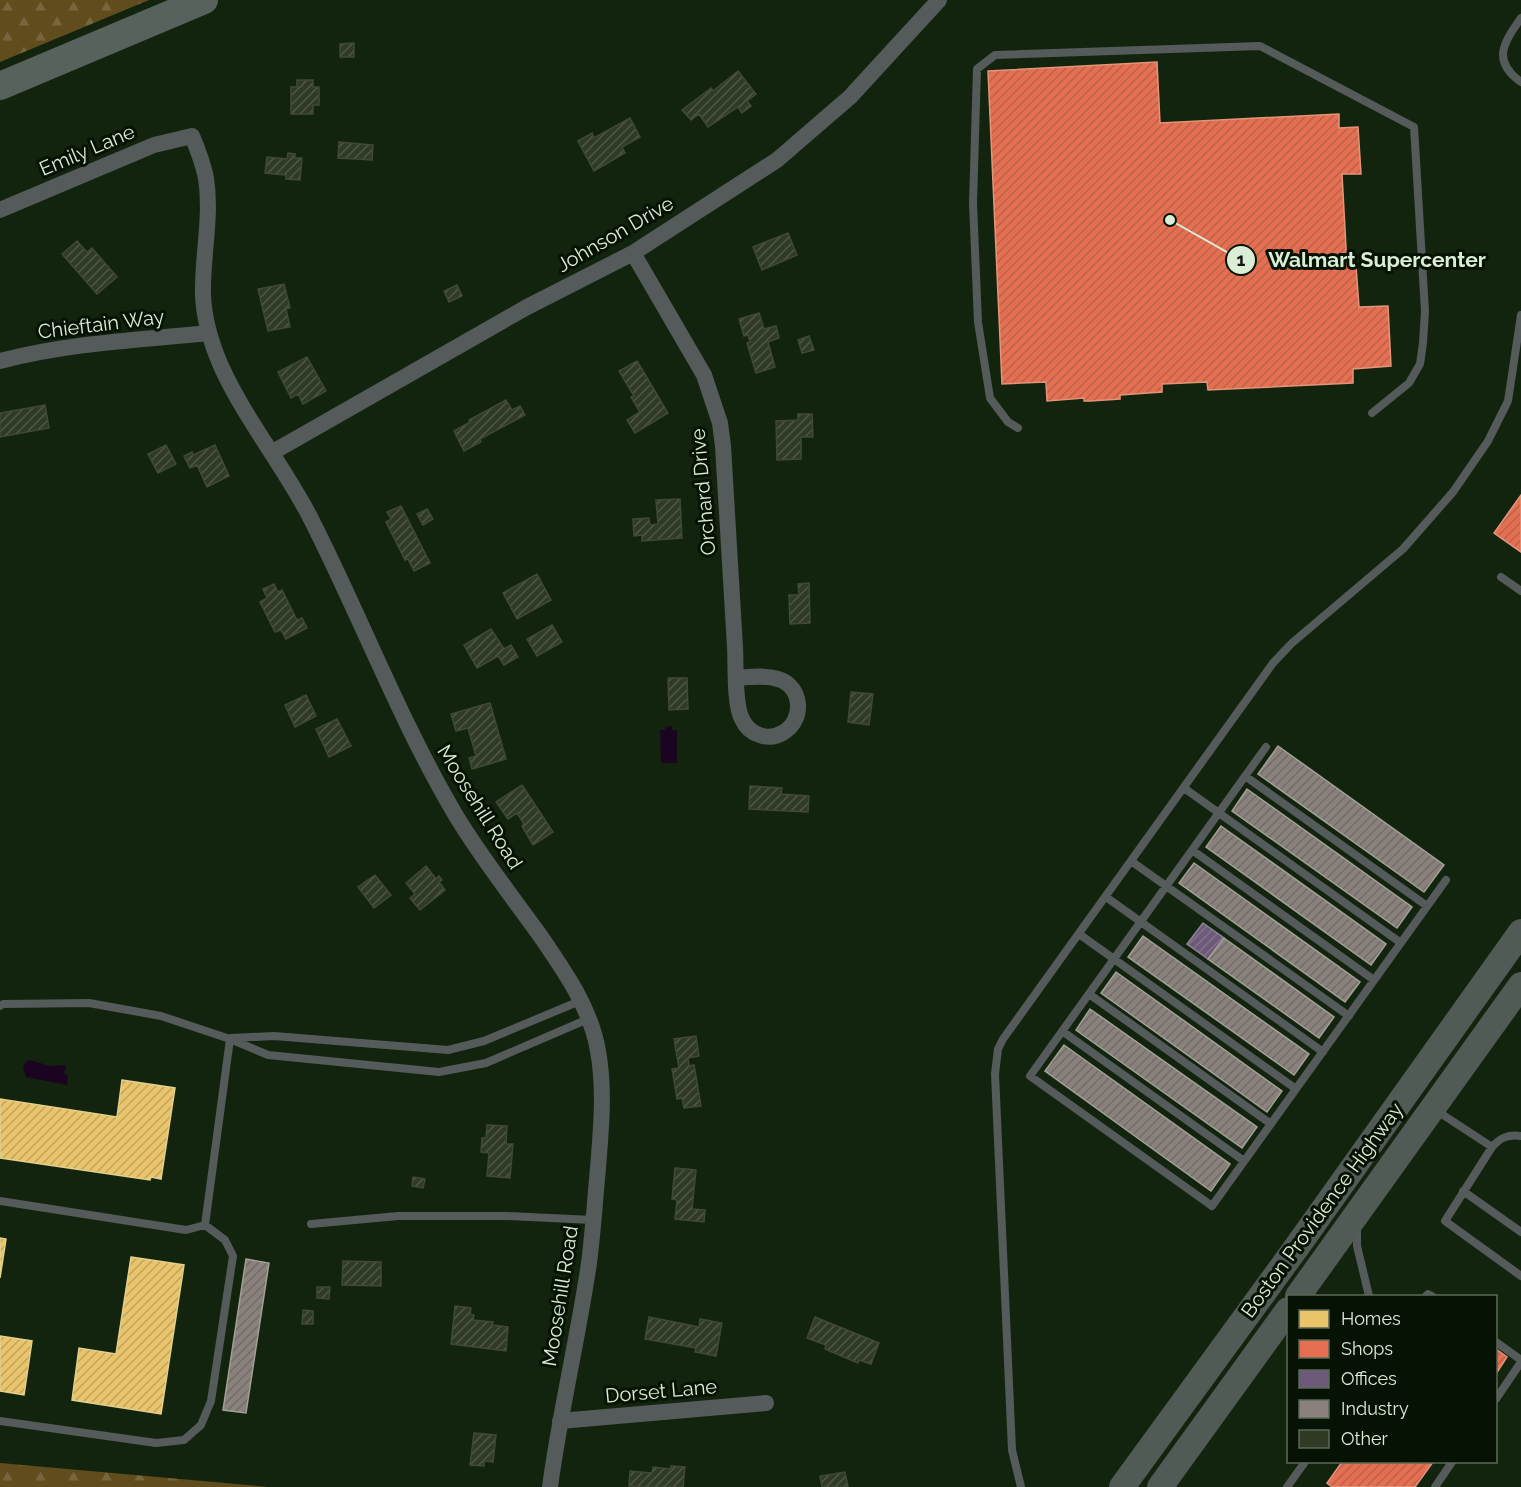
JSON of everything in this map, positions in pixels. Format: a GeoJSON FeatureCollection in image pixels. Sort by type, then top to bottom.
{"type":"FeatureCollection","features":[{"type":"Feature","properties":{"kind":"highway"},"geometry":{"type":"LineString","coordinates":[[0,86],[204,0]]}},
{"type":"Feature","properties":{"kind":"main road","name":"Boston Providence Highway"},"geometry":{"type":"LineString","coordinates":[[1129,1478],[1521,932]]}},
{"type":"Feature","properties":{"kind":"main road","name":"Boston Providence Highway"},"geometry":{"type":"LineString","coordinates":[[1299,1295],[1521,985]]}},
{"type":"Feature","properties":{"kind":"main road","name":"Boston Providence Highway"},"geometry":{"type":"LineString","coordinates":[[1160,1487],[1280,1331],[1287,1313]]}},
{"type":"Feature","properties":{"kind":"street","name":"Johnson Drive"},"geometry":{"type":"LineString","coordinates":[[273,452],[527,307],[633,253],[777,160],[818,127],[850,97],[939,0]]}},
{"type":"Feature","properties":{"kind":"street","name":"Emily Lane"},"geometry":{"type":"LineString","coordinates":[[0,210],[154,145],[192,136]]}},
{"type":"Feature","properties":{"kind":"street","name":"Moosehill Road"},"geometry":{"type":"LineString","coordinates":[[192,136],[202,163],[207,193],[203,294],[209,333],[230,383],[313,522],[447,801],[554,956],[580,1001],[598,1048],[602,1083],[601,1127],[593,1220],[585,1284],[550,1487]]}},
{"type":"Feature","properties":{"kind":"street","name":"Orchard Drive"},"geometry":{"type":"LineString","coordinates":[[633,253],[704,375],[720,423],[737,678]]}},
{"type":"Feature","properties":{"kind":"street","name":"Chieftain Way"},"geometry":{"type":"LineString","coordinates":[[0,361],[69,346],[209,333]]}},
{"type":"Feature","properties":{"kind":"street","name":"Dorset Lane"},"geometry":{"type":"LineString","coordinates":[[560,1421],[766,1403]]}},
{"type":"Feature","properties":{"kind":"lane"},"geometry":{"type":"LineString","coordinates":[[1521,18],[1502,49],[1502,58],[1506,66],[1521,82]]}},
{"type":"Feature","properties":{"kind":"lane"},"geometry":{"type":"LineString","coordinates":[[1018,428],[1008,422],[990,398],[984,372],[978,322],[973,203],[977,69],[994,55],[1260,46],[1414,127],[1425,311],[1420,364],[1409,382],[1372,413]]}},
{"type":"Feature","properties":{"kind":"lane"},"geometry":{"type":"LineString","coordinates":[[1030,1487],[1021,1484],[1012,1450],[995,1067],[998,1049],[1282,653],[1403,549],[1453,492],[1488,441],[1508,401],[1521,315]]}},
{"type":"Feature","properties":{"kind":"lane"},"geometry":{"type":"LineString","coordinates":[[1501,577],[1521,591]]}},
{"type":"Feature","properties":{"kind":"lane"},"geometry":{"type":"LineString","coordinates":[[1266,747],[1030,1076],[1212,1206],[1446,880]]}},
{"type":"Feature","properties":{"kind":"lane"},"geometry":{"type":"LineString","coordinates":[[1245,776],[1428,906]]}},
{"type":"Feature","properties":{"kind":"lane"},"geometry":{"type":"LineString","coordinates":[[1184,788],[1401,943]]}},
{"type":"Feature","properties":{"kind":"lane"},"geometry":{"type":"LineString","coordinates":[[1192,850],[1374,980]]}},
{"type":"Feature","properties":{"kind":"lane"},"geometry":{"type":"LineString","coordinates":[[1131,861],[1348,1016]]}},
{"type":"Feature","properties":{"kind":"lane"},"geometry":{"type":"LineString","coordinates":[[1106,897],[1323,1052]]}},
{"type":"Feature","properties":{"kind":"lane"},"geometry":{"type":"LineString","coordinates":[[1079,934],[1296,1089]]}},
{"type":"Feature","properties":{"kind":"lane"},"geometry":{"type":"LineString","coordinates":[[1089,994],[1271,1124]]}},
{"type":"Feature","properties":{"kind":"lane"},"geometry":{"type":"LineString","coordinates":[[230,1039],[274,1035],[448,1050],[484,1041],[580,1001]]}},
{"type":"Feature","properties":{"kind":"lane"},"geometry":{"type":"LineString","coordinates":[[0,1006],[3,1004],[89,1003],[161,1016],[230,1039],[268,1055],[439,1072],[486,1063],[588,1019]]}},
{"type":"Feature","properties":{"kind":"lane"},"geometry":{"type":"LineString","coordinates":[[1062,1031],[1244,1161]]}},
{"type":"Feature","properties":{"kind":"lane"},"geometry":{"type":"LineString","coordinates":[[205,1225],[230,1039]]}},
{"type":"Feature","properties":{"kind":"lane"},"geometry":{"type":"LineString","coordinates":[[1433,1108],[1492,1147]]}},
{"type":"Feature","properties":{"kind":"lane"},"geometry":{"type":"LineString","coordinates":[[1521,1136],[1501,1138],[1492,1147],[1445,1221],[1521,1276]]}},
{"type":"Feature","properties":{"kind":"lane"},"geometry":{"type":"LineString","coordinates":[[1463,1191],[1521,1232]]}},
{"type":"Feature","properties":{"kind":"lane"},"geometry":{"type":"LineString","coordinates":[[0,1201],[186,1230],[205,1225]]}},
{"type":"Feature","properties":{"kind":"lane"},"geometry":{"type":"LineString","coordinates":[[1357,1214],[1357,1246],[1369,1295]]}},
{"type":"Feature","properties":{"kind":"lane"},"geometry":{"type":"LineString","coordinates":[[311,1224],[398,1216],[506,1216],[593,1220]]}},
{"type":"Feature","properties":{"kind":"lane"},"geometry":{"type":"LineString","coordinates":[[0,1421],[156,1443],[184,1440],[201,1425],[211,1401],[234,1256],[225,1240],[205,1225]]}},
{"type":"Feature","properties":{"kind":"lane"},"geometry":{"type":"LineString","coordinates":[[1497,1343],[1521,1361],[1497,1397]]}},
{"type":"Feature","properties":{"kind":"lane"},"geometry":{"type":"LineString","coordinates":[[1287,1487],[1304,1463]]}},
{"type":"Feature","properties":{"kind":"lane"},"geometry":{"type":"LineString","coordinates":[[1435,1487],[1451,1463]]}},
{"type":"Feature","properties":{"kind":"lane"},"geometry":{"type":"LineString","coordinates":[[1112,1487],[1129,1478]]}},
{"type":"Feature","properties":{"kind":"green space"},"geometry":{"type":"Polygon","coordinates":[[[0,0],[149,0],[0,62],[0,0]]]}},
{"type":"Feature","properties":{"kind":"green space"},"geometry":{"type":"Polygon","coordinates":[[[0,1463],[269,1487],[0,1487],[0,1463]]]}},
{"type":"Feature","properties":{"kind":"shaded area"},"geometry":{"type":"Polygon","coordinates":[[[672,726],[672,730],[677,730],[677,763],[661,763],[660,730],[672,726]]]}},
{"type":"Feature","properties":{"kind":"shaded area"},"geometry":{"type":"Polygon","coordinates":[[[26,1061],[50,1066],[66,1065],[64,1074],[68,1075],[67,1085],[26,1077],[23,1067],[26,1061]]]}},
{"type":"Feature","properties":{"kind":"building: Homes"},"geometry":{"type":"Polygon","coordinates":[[[122,1080],[175,1088],[161,1179],[151,1177],[150,1180],[0,1158],[0,1099],[117,1117],[122,1080]]]}},
{"type":"Feature","properties":{"kind":"building: Homes"},"geometry":{"type":"Polygon","coordinates":[[[0,1238],[6,1239],[0,1278],[0,1238]]]}},
{"type":"Feature","properties":{"kind":"building: Homes"},"geometry":{"type":"Polygon","coordinates":[[[131,1257],[184,1265],[161,1414],[72,1400],[79,1348],[116,1354],[131,1257]]]}},
{"type":"Feature","properties":{"kind":"building: Homes"},"geometry":{"type":"Polygon","coordinates":[[[0,1336],[32,1341],[24,1395],[0,1391],[0,1336]]]}},
{"type":"Feature","properties":{"kind":"building: Shops"},"geometry":{"type":"Polygon","coordinates":[[[1157,62],[1160,123],[1339,114],[1339,128],[1358,127],[1361,174],[1342,174],[1347,266],[1356,266],[1359,307],[1388,306],[1391,366],[1353,369],[1353,383],[1208,390],[1207,382],[1162,384],[1162,392],[1120,395],[1120,399],[1090,401],[1084,401],[1084,398],[1047,401],[1046,382],[1002,384],[988,71],[1157,62]]]}},
{"type":"Feature","properties":{"kind":"building: Shops"},"geometry":{"type":"Polygon","coordinates":[[[1521,495],[1521,552],[1494,533],[1521,495]]]}},
{"type":"Feature","properties":{"kind":"building: Shops"},"geometry":{"type":"Polygon","coordinates":[[[1497,1350],[1507,1357],[1497,1372],[1497,1350]]]}},
{"type":"Feature","properties":{"kind":"building: Shops"},"geometry":{"type":"Polygon","coordinates":[[[1341,1463],[1432,1463],[1415,1487],[1332,1487],[1327,1483],[1341,1463]]]}},
{"type":"Feature","properties":{"kind":"building: Offices"},"geometry":{"type":"Polygon","coordinates":[[[1203,923],[1224,938],[1208,959],[1187,944],[1203,923]]]}},
{"type":"Feature","properties":{"kind":"building: Industry"},"geometry":{"type":"Polygon","coordinates":[[[1278,746],[1444,865],[1424,892],[1258,774],[1278,746]]]}},
{"type":"Feature","properties":{"kind":"building: Industry"},"geometry":{"type":"Polygon","coordinates":[[[1247,789],[1412,907],[1397,928],[1232,811],[1247,789]]]}},
{"type":"Feature","properties":{"kind":"building: Industry"},"geometry":{"type":"Polygon","coordinates":[[[1221,826],[1386,944],[1371,965],[1206,847],[1221,826]]]}},
{"type":"Feature","properties":{"kind":"building: Industry"},"geometry":{"type":"Polygon","coordinates":[[[1194,863],[1360,982],[1345,1002],[1179,883],[1194,863]]]}},
{"type":"Feature","properties":{"kind":"building: Industry"},"geometry":{"type":"Polygon","coordinates":[[[1143,936],[1309,1054],[1294,1075],[1128,957],[1143,936]]]}},
{"type":"Feature","properties":{"kind":"building: Industry"},"geometry":{"type":"Polygon","coordinates":[[[1224,938],[1334,1017],[1319,1038],[1208,959],[1224,938]]]}},
{"type":"Feature","properties":{"kind":"building: Industry"},"geometry":{"type":"Polygon","coordinates":[[[1116,972],[1282,1091],[1267,1112],[1101,993],[1116,972]]]}},
{"type":"Feature","properties":{"kind":"building: Industry"},"geometry":{"type":"Polygon","coordinates":[[[1090,1009],[1257,1127],[1242,1148],[1076,1030],[1090,1009]]]}},
{"type":"Feature","properties":{"kind":"building: Industry"},"geometry":{"type":"Polygon","coordinates":[[[1064,1045],[1230,1164],[1211,1191],[1045,1071],[1064,1045]]]}},
{"type":"Feature","properties":{"kind":"building: Industry"},"geometry":{"type":"Polygon","coordinates":[[[246,1259],[269,1263],[246,1413],[223,1410],[246,1259]]]}},
{"type":"Feature","properties":{"kind":"building: Other"},"geometry":{"type":"Polygon","coordinates":[[[354,43],[354,57],[340,57],[340,44],[354,43]]]}},
{"type":"Feature","properties":{"kind":"building: Other"},"geometry":{"type":"Polygon","coordinates":[[[738,71],[756,94],[747,101],[751,106],[742,113],[738,107],[708,127],[699,114],[691,120],[682,110],[711,88],[713,91],[738,71]]]}},
{"type":"Feature","properties":{"kind":"building: Other"},"geometry":{"type":"Polygon","coordinates":[[[297,80],[313,80],[313,87],[319,87],[319,105],[313,105],[313,114],[291,114],[291,87],[297,87],[297,80]]]}},
{"type":"Feature","properties":{"kind":"building: Other"},"geometry":{"type":"Polygon","coordinates":[[[630,118],[640,137],[622,147],[625,153],[594,171],[578,141],[592,133],[594,138],[630,118]]]}},
{"type":"Feature","properties":{"kind":"building: Other"},"geometry":{"type":"Polygon","coordinates":[[[339,142],[373,145],[372,160],[338,158],[339,142]]]}},
{"type":"Feature","properties":{"kind":"building: Other"},"geometry":{"type":"Polygon","coordinates":[[[288,153],[295,154],[295,158],[302,158],[300,180],[286,179],[286,175],[265,173],[267,157],[287,159],[288,153]]]}},
{"type":"Feature","properties":{"kind":"building: Other"},"geometry":{"type":"Polygon","coordinates":[[[788,233],[797,255],[762,270],[753,247],[788,233]]]}},
{"type":"Feature","properties":{"kind":"building: Other"},"geometry":{"type":"Polygon","coordinates":[[[77,241],[87,252],[92,248],[117,277],[97,294],[62,254],[77,241]]]}},
{"type":"Feature","properties":{"kind":"building: Other"},"geometry":{"type":"Polygon","coordinates":[[[284,284],[290,308],[286,309],[290,327],[268,331],[258,289],[284,284]]]}},
{"type":"Feature","properties":{"kind":"building: Other"},"geometry":{"type":"Polygon","coordinates":[[[457,285],[462,296],[449,302],[444,291],[457,285]]]}},
{"type":"Feature","properties":{"kind":"building: Other"},"geometry":{"type":"Polygon","coordinates":[[[759,313],[764,329],[776,326],[779,338],[768,342],[775,367],[756,373],[747,343],[750,342],[748,335],[744,336],[739,319],[759,313]]]}},
{"type":"Feature","properties":{"kind":"building: Other"},"geometry":{"type":"Polygon","coordinates":[[[809,336],[814,350],[802,353],[798,340],[809,336]]]}},
{"type":"Feature","properties":{"kind":"building: Other"},"geometry":{"type":"Polygon","coordinates":[[[307,357],[326,391],[303,404],[298,394],[291,398],[278,372],[307,357]]]}},
{"type":"Feature","properties":{"kind":"building: Other"},"geometry":{"type":"Polygon","coordinates":[[[637,361],[668,413],[635,433],[627,420],[640,412],[631,397],[634,396],[619,371],[637,361]]]}},
{"type":"Feature","properties":{"kind":"building: Other"},"geometry":{"type":"Polygon","coordinates":[[[506,400],[512,410],[520,406],[525,415],[480,439],[481,442],[464,451],[454,431],[506,400]]]}},
{"type":"Feature","properties":{"kind":"building: Other"},"geometry":{"type":"Polygon","coordinates":[[[45,405],[49,428],[0,437],[0,413],[45,405]]]}},
{"type":"Feature","properties":{"kind":"building: Other"},"geometry":{"type":"Polygon","coordinates":[[[798,414],[812,414],[813,437],[801,437],[801,459],[777,460],[776,421],[798,420],[798,414]]]}},
{"type":"Feature","properties":{"kind":"building: Other"},"geometry":{"type":"Polygon","coordinates":[[[166,445],[176,464],[158,473],[148,454],[166,445]]]}},
{"type":"Feature","properties":{"kind":"building: Other"},"geometry":{"type":"Polygon","coordinates":[[[215,445],[229,476],[207,487],[197,465],[190,468],[184,456],[192,452],[193,455],[215,445]]]}},
{"type":"Feature","properties":{"kind":"building: Other"},"geometry":{"type":"Polygon","coordinates":[[[680,499],[682,538],[642,541],[642,535],[634,536],[633,519],[649,518],[650,525],[658,524],[656,500],[680,499]]]}},
{"type":"Feature","properties":{"kind":"building: Other"},"geometry":{"type":"Polygon","coordinates":[[[401,506],[430,563],[414,571],[408,559],[405,560],[386,522],[391,519],[387,512],[401,506]]]}},
{"type":"Feature","properties":{"kind":"building: Other"},"geometry":{"type":"Polygon","coordinates":[[[427,509],[433,519],[423,525],[417,514],[427,509]]]}},
{"type":"Feature","properties":{"kind":"building: Other"},"geometry":{"type":"Polygon","coordinates":[[[537,574],[551,600],[517,619],[503,593],[537,574]]]}},
{"type":"Feature","properties":{"kind":"building: Other"},"geometry":{"type":"Polygon","coordinates":[[[809,583],[810,623],[790,624],[789,595],[799,595],[798,584],[809,583]]]}},
{"type":"Feature","properties":{"kind":"building: Other"},"geometry":{"type":"Polygon","coordinates":[[[274,584],[278,592],[282,590],[297,620],[302,618],[307,628],[286,639],[281,630],[275,632],[260,602],[267,598],[263,589],[274,584]]]}},
{"type":"Feature","properties":{"kind":"building: Other"},"geometry":{"type":"Polygon","coordinates":[[[552,625],[562,642],[537,656],[527,639],[552,625]]]}},
{"type":"Feature","properties":{"kind":"building: Other"},"geometry":{"type":"Polygon","coordinates":[[[491,629],[504,649],[511,645],[518,657],[504,665],[498,656],[477,668],[464,645],[491,629]]]}},
{"type":"Feature","properties":{"kind":"building: Other"},"geometry":{"type":"Polygon","coordinates":[[[668,678],[687,678],[688,709],[669,710],[668,678]]]}},
{"type":"Feature","properties":{"kind":"building: Other"},"geometry":{"type":"Polygon","coordinates":[[[851,692],[873,694],[869,725],[848,722],[851,692]]]}},
{"type":"Feature","properties":{"kind":"building: Other"},"geometry":{"type":"Polygon","coordinates":[[[306,695],[316,716],[295,727],[285,705],[306,695]]]}},
{"type":"Feature","properties":{"kind":"building: Other"},"geometry":{"type":"Polygon","coordinates":[[[490,703],[506,759],[472,769],[469,758],[476,756],[468,728],[456,731],[451,714],[490,703]]]}},
{"type":"Feature","properties":{"kind":"building: Other"},"geometry":{"type":"Polygon","coordinates":[[[337,719],[351,746],[329,757],[316,729],[337,719]]]}},
{"type":"Feature","properties":{"kind":"building: Other"},"geometry":{"type":"Polygon","coordinates":[[[522,785],[553,832],[533,845],[517,813],[508,819],[496,802],[522,785]]]}},
{"type":"Feature","properties":{"kind":"building: Other"},"geometry":{"type":"Polygon","coordinates":[[[750,786],[782,788],[781,794],[809,796],[808,812],[749,809],[750,786]]]}},
{"type":"Feature","properties":{"kind":"building: Other"},"geometry":{"type":"Polygon","coordinates":[[[426,866],[436,879],[439,876],[442,880],[439,882],[445,890],[420,910],[410,898],[415,894],[406,883],[426,866]]]}},
{"type":"Feature","properties":{"kind":"building: Other"},"geometry":{"type":"Polygon","coordinates":[[[375,875],[391,895],[374,908],[358,887],[375,875]]]}},
{"type":"Feature","properties":{"kind":"building: Other"},"geometry":{"type":"Polygon","coordinates":[[[696,1036],[699,1056],[688,1058],[689,1066],[694,1065],[701,1106],[684,1108],[682,1098],[677,1099],[672,1069],[679,1068],[674,1039],[696,1036]]]}},
{"type":"Feature","properties":{"kind":"building: Other"},"geometry":{"type":"Polygon","coordinates":[[[487,1125],[507,1126],[506,1144],[513,1144],[510,1178],[487,1176],[489,1153],[481,1152],[482,1138],[486,1138],[487,1125]]]}},
{"type":"Feature","properties":{"kind":"building: Other"},"geometry":{"type":"Polygon","coordinates":[[[675,1168],[696,1170],[692,1209],[705,1210],[704,1222],[675,1219],[677,1200],[672,1199],[675,1168]]]}},
{"type":"Feature","properties":{"kind":"building: Other"},"geometry":{"type":"Polygon","coordinates":[[[413,1177],[425,1179],[423,1188],[412,1186],[413,1177]]]}},
{"type":"Feature","properties":{"kind":"building: Other"},"geometry":{"type":"Polygon","coordinates":[[[343,1261],[381,1262],[381,1286],[342,1285],[343,1261]]]}},
{"type":"Feature","properties":{"kind":"building: Other"},"geometry":{"type":"Polygon","coordinates":[[[317,1287],[330,1287],[329,1299],[317,1298],[317,1287]]]}},
{"type":"Feature","properties":{"kind":"building: Other"},"geometry":{"type":"Polygon","coordinates":[[[455,1306],[471,1308],[470,1314],[474,1315],[473,1320],[493,1322],[492,1325],[508,1327],[506,1351],[451,1344],[455,1306]]]}},
{"type":"Feature","properties":{"kind":"building: Other"},"geometry":{"type":"Polygon","coordinates":[[[303,1310],[313,1311],[313,1324],[302,1324],[303,1310]]]}},
{"type":"Feature","properties":{"kind":"building: Other"},"geometry":{"type":"Polygon","coordinates":[[[649,1317],[699,1327],[700,1319],[722,1323],[716,1356],[695,1352],[696,1348],[645,1339],[649,1317]]]}},
{"type":"Feature","properties":{"kind":"building: Other"},"geometry":{"type":"Polygon","coordinates":[[[815,1317],[879,1343],[871,1364],[859,1360],[858,1363],[825,1349],[826,1345],[807,1338],[815,1317]]]}},
{"type":"Feature","properties":{"kind":"building: Other"},"geometry":{"type":"Polygon","coordinates":[[[474,1433],[496,1435],[493,1462],[484,1461],[484,1466],[470,1465],[474,1433]]]}},
{"type":"Feature","properties":{"kind":"building: Other"},"geometry":{"type":"Polygon","coordinates":[[[671,1466],[685,1467],[683,1487],[629,1487],[630,1471],[652,1473],[653,1467],[671,1469],[671,1466]]]}},
{"type":"Feature","properties":{"kind":"building: Other"},"geometry":{"type":"Polygon","coordinates":[[[845,1472],[848,1487],[822,1487],[820,1476],[845,1472]]]}},
{"type":"Feature","properties":{"kind":"place","name":"Walmart Supercenter"},"geometry":{"type":"Point","coordinates":[1170,220]}}]}
